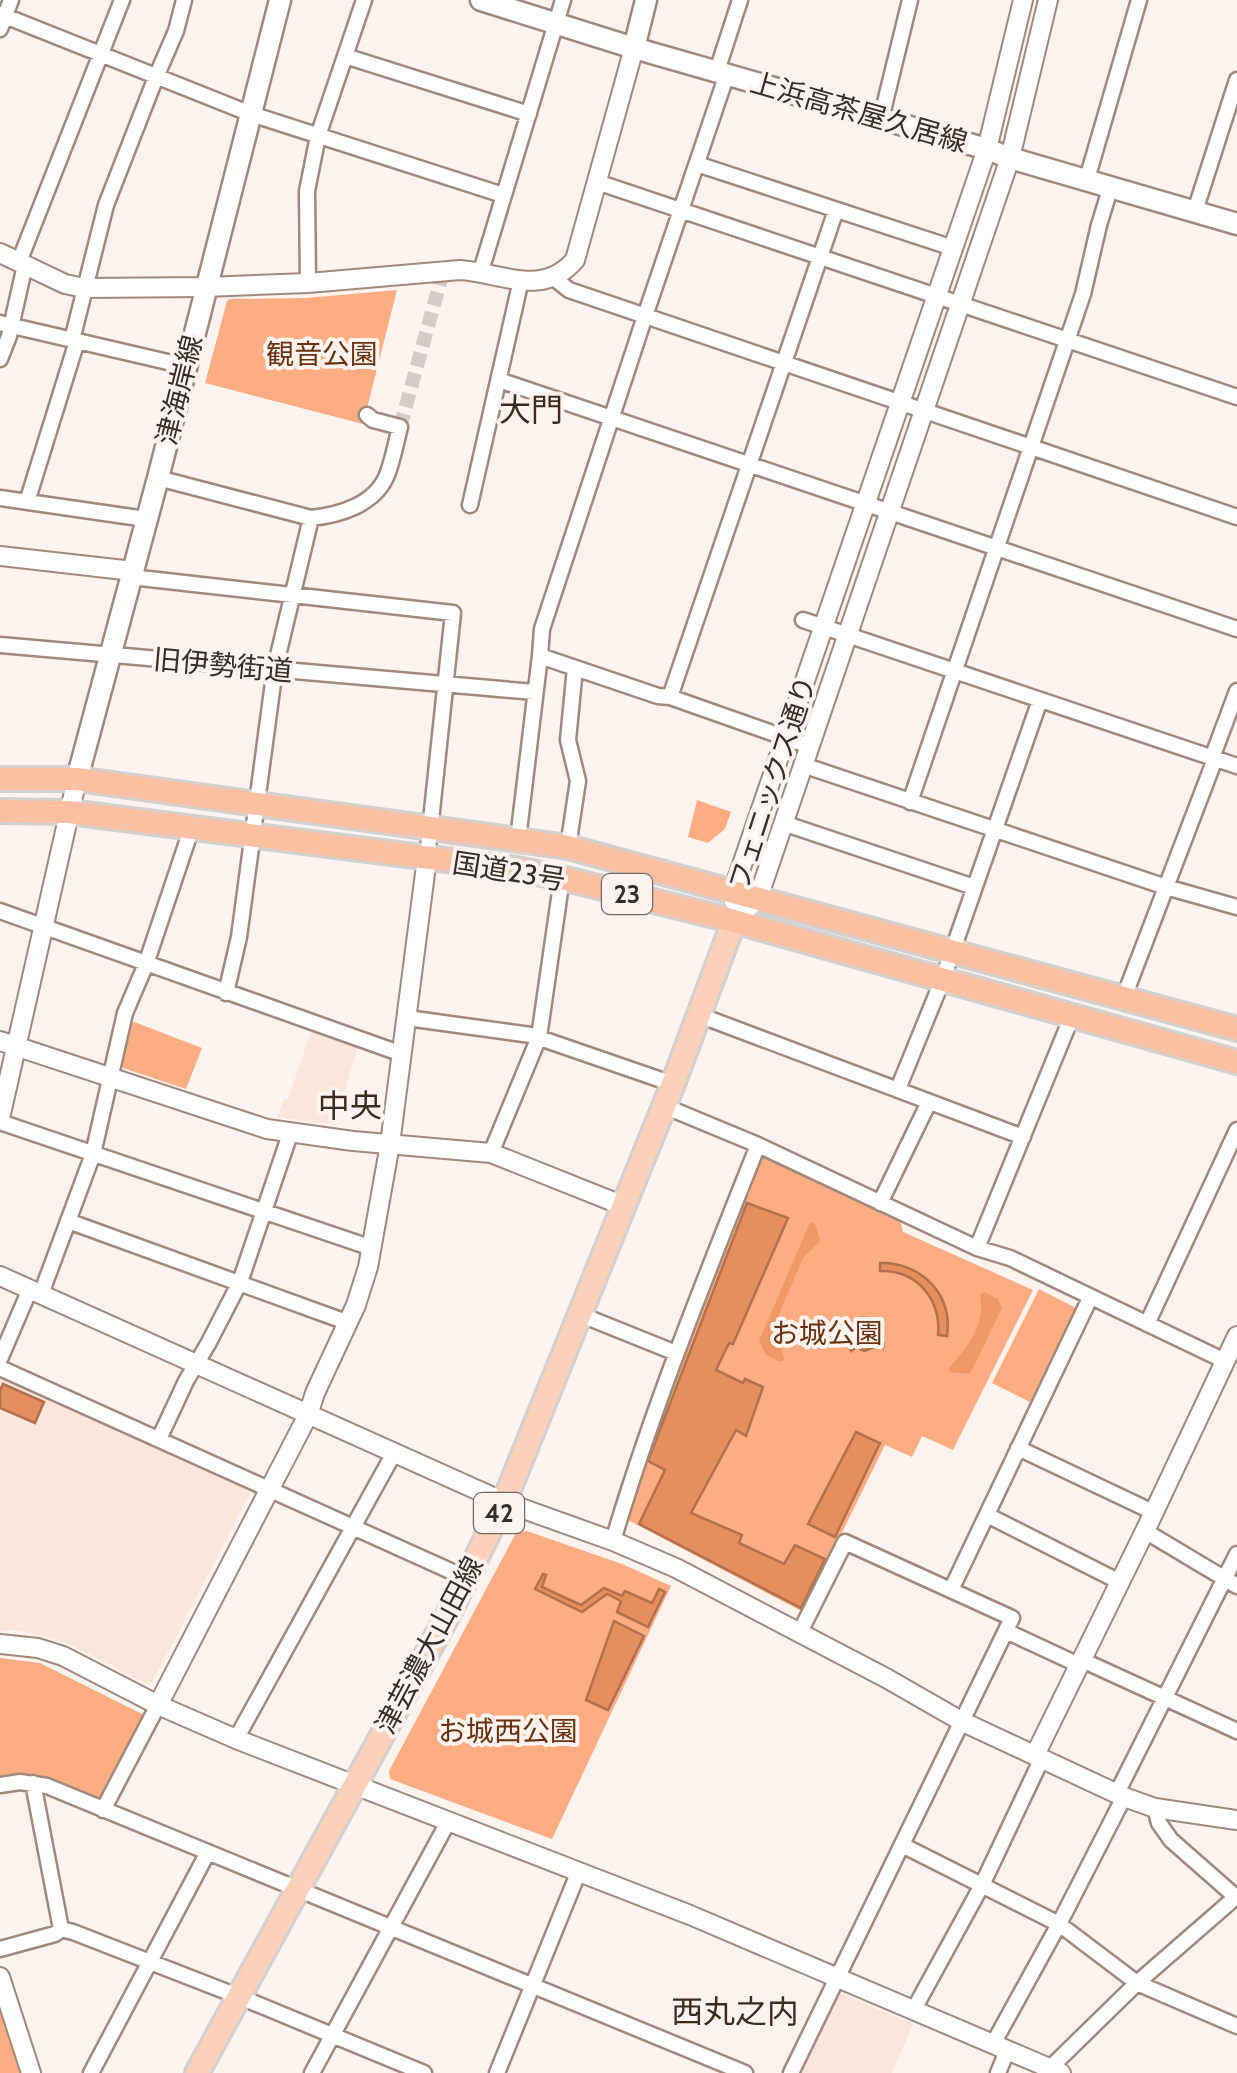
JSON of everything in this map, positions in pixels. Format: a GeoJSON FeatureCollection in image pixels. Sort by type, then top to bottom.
{"type":"FeatureCollection","features":[{"type":"Feature","properties":{"kind":"highway","name":"国道23号"},"geometry":{"type":"LineString","coordinates":[[0,778],[77,779],[568,847],[1237,1029]]}},
{"type":"Feature","properties":{"kind":"highway","name":"国道23号"},"geometry":{"type":"LineString","coordinates":[[0,811],[69,812],[192,826],[562,878],[1237,1062]]}},
{"type":"Feature","properties":{"kind":"main road","name":"津海岸線"},"geometry":{"type":"LineString","coordinates":[[77,779],[280,0]]}},
{"type":"Feature","properties":{"kind":"main road","name":"上浜高茶屋久居線"},"geometry":{"type":"LineString","coordinates":[[480,0],[1237,224]]}},
{"type":"Feature","properties":{"kind":"main road"},"geometry":{"type":"LineString","coordinates":[[634,48],[646,0]]}},
{"type":"Feature","properties":{"kind":"main road","name":"津芸濃大山田線"},"geometry":{"type":"LineString","coordinates":[[198,2073],[504,1502],[669,1095],[734,922]]}},
{"type":"Feature","properties":{"kind":"street"},"geometry":{"type":"LineString","coordinates":[[11,0],[5,19],[251,114],[504,194]]}},
{"type":"Feature","properties":{"kind":"street"},"geometry":{"type":"LineString","coordinates":[[0,358],[22,263],[122,0]]}},
{"type":"Feature","properties":{"kind":"street"},"geometry":{"type":"LineString","coordinates":[[26,502],[74,341],[106,205],[176,31],[184,0]]}},
{"type":"Feature","properties":{"kind":"street"},"geometry":{"type":"LineString","coordinates":[[308,283],[307,191],[318,136],[364,0]]}},
{"type":"Feature","properties":{"kind":"street"},"geometry":{"type":"LineString","coordinates":[[481,271],[563,0]]}},
{"type":"Feature","properties":{"kind":"street"},"geometry":{"type":"LineString","coordinates":[[518,838],[542,629],[697,164],[740,0]]}},
{"type":"Feature","properties":{"kind":"street"},"geometry":{"type":"LineString","coordinates":[[880,119],[910,0]]}},
{"type":"Feature","properties":{"kind":"street","name":"フェニックス通り"},"geometry":{"type":"LineString","coordinates":[[734,922],[734,891],[987,149],[1023,0]]}},
{"type":"Feature","properties":{"kind":"street","name":"フェニックス通り"},"geometry":{"type":"LineString","coordinates":[[734,922],[758,898],[784,823],[1010,158],[1048,0]]}},
{"type":"Feature","properties":{"kind":"street"},"geometry":{"type":"LineString","coordinates":[[1087,179],[1140,0]]}},
{"type":"Feature","properties":{"kind":"street"},"geometry":{"type":"LineString","coordinates":[[0,252],[65,284],[84,288],[308,283],[460,270],[540,282],[554,278],[575,260],[634,48]]}},
{"type":"Feature","properties":{"kind":"street"},"geometry":{"type":"LineString","coordinates":[[345,56],[528,114]]}},
{"type":"Feature","properties":{"kind":"street"},"geometry":{"type":"LineString","coordinates":[[1195,212],[1237,80]]}},
{"type":"Feature","properties":{"kind":"street"},"geometry":{"type":"LineString","coordinates":[[697,164],[953,248]]}},
{"type":"Feature","properties":{"kind":"street"},"geometry":{"type":"LineString","coordinates":[[598,182],[1237,397]]}},
{"type":"Feature","properties":{"kind":"street"},"geometry":{"type":"LineString","coordinates":[[910,802],[1083,294],[1111,186]]}},
{"type":"Feature","properties":{"kind":"street"},"geometry":{"type":"LineString","coordinates":[[670,697],[836,210]]}},
{"type":"Feature","properties":{"kind":"street"},"geometry":{"type":"LineString","coordinates":[[554,278],[569,290],[1237,518]]}},
{"type":"Feature","properties":{"kind":"street"},"geometry":{"type":"LineString","coordinates":[[470,506],[521,280]]}},
{"type":"Feature","properties":{"kind":"street"},"geometry":{"type":"LineString","coordinates":[[6,324],[184,366]]}},
{"type":"Feature","properties":{"kind":"street"},"geometry":{"type":"LineString","coordinates":[[498,380],[1237,629]]}},
{"type":"Feature","properties":{"kind":"street"},"geometry":{"type":"LineString","coordinates":[[158,478],[311,518],[331,516],[350,510],[390,480],[400,427],[366,415]]}},
{"type":"Feature","properties":{"kind":"street"},"geometry":{"type":"LineString","coordinates":[[0,498],[146,519]]}},
{"type":"Feature","properties":{"kind":"street"},"geometry":{"type":"LineString","coordinates":[[226,993],[239,937],[275,668],[311,518]]}},
{"type":"Feature","properties":{"kind":"street"},"geometry":{"type":"LineString","coordinates":[[0,556],[292,596],[453,613],[427,858],[390,1144],[362,1286],[308,1415],[103,1810]]}},
{"type":"Feature","properties":{"kind":"street"},"geometry":{"type":"LineString","coordinates":[[802,620],[1237,766]]}},
{"type":"Feature","properties":{"kind":"street","name":"旧伊勢街道"},"geometry":{"type":"LineString","coordinates":[[0,645],[534,692]]}},
{"type":"Feature","properties":{"kind":"street"},"geometry":{"type":"LineString","coordinates":[[540,656],[810,746]]}},
{"type":"Feature","properties":{"kind":"street"},"geometry":{"type":"LineString","coordinates":[[568,847],[578,782],[568,740],[575,668]]}},
{"type":"Feature","properties":{"kind":"street"},"geometry":{"type":"LineString","coordinates":[[1124,997],[1237,691]]}},
{"type":"Feature","properties":{"kind":"street"},"geometry":{"type":"LineString","coordinates":[[898,1089],[942,981],[1040,700]]}},
{"type":"Feature","properties":{"kind":"street"},"geometry":{"type":"LineString","coordinates":[[803,765],[1166,887],[1237,907]]}},
{"type":"Feature","properties":{"kind":"street"},"geometry":{"type":"LineString","coordinates":[[77,779],[42,927],[8,1044],[0,1120],[372,1248]]}},
{"type":"Feature","properties":{"kind":"street"},"geometry":{"type":"LineString","coordinates":[[784,823],[974,887]]}},
{"type":"Feature","properties":{"kind":"street"},"geometry":{"type":"LineString","coordinates":[[0,1358],[36,1292],[93,1154],[125,1013],[146,964],[192,826]]}},
{"type":"Feature","properties":{"kind":"street"},"geometry":{"type":"LineString","coordinates":[[491,1153],[538,1037],[562,878]]}},
{"type":"Feature","properties":{"kind":"street"},"geometry":{"type":"LineString","coordinates":[[0,912],[402,1054]]}},
{"type":"Feature","properties":{"kind":"street"},"geometry":{"type":"LineString","coordinates":[[699,1015],[1023,1138]]}},
{"type":"Feature","properties":{"kind":"street"},"geometry":{"type":"LineString","coordinates":[[977,1248],[1072,1016]]}},
{"type":"Feature","properties":{"kind":"street"},"geometry":{"type":"LineString","coordinates":[[407,1018],[538,1037],[669,1095],[758,1145],[977,1248],[1010,1258],[1147,1324],[1232,1350],[1081,1663],[982,1885],[913,2011]]}},
{"type":"Feature","properties":{"kind":"street"},"geometry":{"type":"LineString","coordinates":[[8,1044],[290,1134],[491,1153],[624,1206]]}},
{"type":"Feature","properties":{"kind":"street"},"geometry":{"type":"LineString","coordinates":[[880,1203],[929,1102]]}},
{"type":"Feature","properties":{"kind":"street"},"geometry":{"type":"LineString","coordinates":[[1147,1324],[1237,1130]]}},
{"type":"Feature","properties":{"kind":"street"},"geometry":{"type":"LineString","coordinates":[[158,1439],[240,1282],[290,1134]]}},
{"type":"Feature","properties":{"kind":"street"},"geometry":{"type":"LineString","coordinates":[[613,1541],[676,1353],[758,1145]]}},
{"type":"Feature","properties":{"kind":"street"},"geometry":{"type":"LineString","coordinates":[[68,1221],[349,1323]]}},
{"type":"Feature","properties":{"kind":"street"},"geometry":{"type":"LineString","coordinates":[[0,1276],[504,1502],[676,1568],[961,1721],[1120,1795],[1155,1808],[1237,1820]]}},
{"type":"Feature","properties":{"kind":"street"},"geometry":{"type":"LineString","coordinates":[[951,1590],[1090,1298]]}},
{"type":"Feature","properties":{"kind":"street"},"geometry":{"type":"LineString","coordinates":[[580,1314],[676,1353]]}},
{"type":"Feature","properties":{"kind":"street"},"geometry":{"type":"LineString","coordinates":[[0,1368],[466,1578]]}},
{"type":"Feature","properties":{"kind":"street"},"geometry":{"type":"LineString","coordinates":[[1018,1448],[1154,1512]]}},
{"type":"Feature","properties":{"kind":"street"},"geometry":{"type":"LineString","coordinates":[[236,1740],[394,1454]]}},
{"type":"Feature","properties":{"kind":"street"},"geometry":{"type":"LineString","coordinates":[[986,1515],[1120,1582]]}},
{"type":"Feature","properties":{"kind":"street"},"geometry":{"type":"LineString","coordinates":[[1145,1531],[1231,1582]]}},
{"type":"Feature","properties":{"kind":"street"},"geometry":{"type":"LineString","coordinates":[[791,2073],[1012,1618],[846,1542],[800,1632]]}},
{"type":"Feature","properties":{"kind":"street"},"geometry":{"type":"LineString","coordinates":[[998,2073],[1000,2048],[1164,1698],[1231,1582],[1237,1554]]}},
{"type":"Feature","properties":{"kind":"street"},"geometry":{"type":"LineString","coordinates":[[1006,1632],[1237,1731]]}},
{"type":"Feature","properties":{"kind":"street"},"geometry":{"type":"LineString","coordinates":[[0,1644],[38,1648],[63,1656],[236,1740],[690,1915],[1056,2071],[1138,1983],[1236,1897],[1171,1840],[1158,1823],[1155,1808]]}},
{"type":"Feature","properties":{"kind":"street"},"geometry":{"type":"LineString","coordinates":[[33,1784],[61,1929]]}},
{"type":"Feature","properties":{"kind":"street"},"geometry":{"type":"LineString","coordinates":[[0,1785],[47,1786],[746,2073]]}},
{"type":"Feature","properties":{"kind":"street"},"geometry":{"type":"LineString","coordinates":[[312,2073],[448,1822]]}},
{"type":"Feature","properties":{"kind":"street"},"geometry":{"type":"LineString","coordinates":[[902,1845],[1059,1924],[1138,1983],[1237,2026]]}},
{"type":"Feature","properties":{"kind":"street"},"geometry":{"type":"LineString","coordinates":[[91,2073],[208,1852]]}},
{"type":"Feature","properties":{"kind":"street"},"geometry":{"type":"LineString","coordinates":[[497,2073],[579,1872]]}},
{"type":"Feature","properties":{"kind":"street"},"geometry":{"type":"LineString","coordinates":[[0,1949],[61,1929]]}},
{"type":"Feature","properties":{"kind":"street"},"geometry":{"type":"LineString","coordinates":[[61,1929],[424,2073]]}},
{"type":"Feature","properties":{"kind":"street"},"geometry":{"type":"LineString","coordinates":[[0,1977],[32,2073]]}},
{"type":"Feature","properties":{"kind":"shaded area"},"geometry":{"type":"Polygon","coordinates":[[[312,1029],[358,1045],[335,1125],[277,1117],[284,1099],[288,1099],[312,1029]]]}},
{"type":"Feature","properties":{"kind":"shaded area"},"geometry":{"type":"Polygon","coordinates":[[[747,1203],[788,1218],[733,1344],[729,1343],[716,1370],[743,1383],[745,1379],[763,1387],[746,1436],[736,1430],[691,1513],[742,1535],[739,1543],[784,1564],[795,1545],[825,1559],[801,1608],[639,1524],[665,1470],[648,1461],[747,1203]]]}},
{"type":"Feature","properties":{"kind":"shaded area"},"geometry":{"type":"Polygon","coordinates":[[[810,1222],[816,1225],[820,1241],[803,1258],[779,1314],[777,1337],[785,1360],[780,1362],[766,1355],[759,1341],[810,1222]]]}},
{"type":"Feature","properties":{"kind":"shaded area"},"geometry":{"type":"Polygon","coordinates":[[[880,1263],[909,1268],[931,1283],[945,1307],[947,1336],[938,1335],[935,1310],[924,1289],[905,1276],[880,1271],[880,1263]]]}},
{"type":"Feature","properties":{"kind":"shaded area"},"geometry":{"type":"Polygon","coordinates":[[[980,1294],[998,1299],[1002,1308],[970,1374],[950,1372],[978,1325],[980,1294]]]}},
{"type":"Feature","properties":{"kind":"shaded area"},"geometry":{"type":"Polygon","coordinates":[[[862,1318],[877,1329],[883,1348],[864,1351],[857,1347],[851,1351],[849,1346],[854,1343],[854,1333],[862,1325],[862,1318]]]}},
{"type":"Feature","properties":{"kind":"shaded area"},"geometry":{"type":"Polygon","coordinates":[[[3,1376],[249,1488],[250,1493],[152,1683],[147,1684],[69,1644],[15,1630],[0,1631],[3,1376]]]}},
{"type":"Feature","properties":{"kind":"shaded area"},"geometry":{"type":"Polygon","coordinates":[[[3,1384],[44,1402],[35,1423],[0,1408],[3,1384]]]}},
{"type":"Feature","properties":{"kind":"shaded area"},"geometry":{"type":"Polygon","coordinates":[[[856,1432],[880,1443],[835,1537],[808,1524],[856,1432]]]}},
{"type":"Feature","properties":{"kind":"shaded area"},"geometry":{"type":"Polygon","coordinates":[[[546,1575],[542,1587],[581,1605],[604,1588],[622,1596],[625,1591],[652,1603],[659,1589],[665,1592],[648,1627],[617,1612],[621,1601],[607,1594],[582,1612],[535,1589],[546,1575]]]}},
{"type":"Feature","properties":{"kind":"shaded area"},"geometry":{"type":"Polygon","coordinates":[[[614,1621],[644,1636],[608,1710],[586,1700],[614,1621]]]}},
{"type":"Feature","properties":{"kind":"shaded area"},"geometry":{"type":"Polygon","coordinates":[[[839,1993],[913,2024],[892,2073],[797,2073],[839,1993]]]}},
{"type":"Feature","properties":{"kind":"green space","name":"観音公園"},"geometry":{"type":"Polygon","coordinates":[[[397,290],[363,424],[205,383],[230,299],[306,298],[397,290]]]}},
{"type":"Feature","properties":{"kind":"green space"},"geometry":{"type":"Polygon","coordinates":[[[697,800],[731,812],[725,829],[708,843],[688,837],[697,800]]]}},
{"type":"Feature","properties":{"kind":"green space"},"geometry":{"type":"Polygon","coordinates":[[[129,1020],[202,1048],[186,1089],[123,1068],[120,1063],[129,1020]]]}},
{"type":"Feature","properties":{"kind":"green space","name":"お城公園"},"geometry":{"type":"Polygon","coordinates":[[[765,1156],[900,1220],[903,1232],[1033,1290],[953,1450],[922,1436],[912,1457],[885,1445],[803,1612],[626,1519],[646,1454],[759,1157],[765,1156]]]}},
{"type":"Feature","properties":{"kind":"green space"},"geometry":{"type":"Polygon","coordinates":[[[1039,1289],[1076,1308],[1030,1402],[992,1383],[1039,1289]]]}},
{"type":"Feature","properties":{"kind":"green space","name":"お城西公園"},"geometry":{"type":"Polygon","coordinates":[[[527,1531],[622,1564],[671,1586],[552,1839],[390,1779],[389,1771],[516,1533],[527,1531]]]}},
{"type":"Feature","properties":{"kind":"green space"},"geometry":{"type":"Polygon","coordinates":[[[0,1658],[40,1663],[144,1715],[102,1798],[0,1778],[0,1658]]]}},
{"type":"Feature","properties":{"kind":"green space"},"geometry":{"type":"Polygon","coordinates":[[[0,1999],[26,2073],[0,2073],[0,1999]]]}},
{"type":"Feature","properties":{"kind":"tunnel"},"geometry":{"type":"LineString","coordinates":[[400,427],[443,272]]}},
{"type":"Feature","properties":{"kind":"district","name":"大門"},"geometry":{"type":"Point","coordinates":[531,410]}},
{"type":"Feature","properties":{"kind":"district","name":"中央"},"geometry":{"type":"Point","coordinates":[350,1106]}},
{"type":"Feature","properties":{"kind":"district","name":"西丸之内"},"geometry":{"type":"Point","coordinates":[735,2012]}}]}
